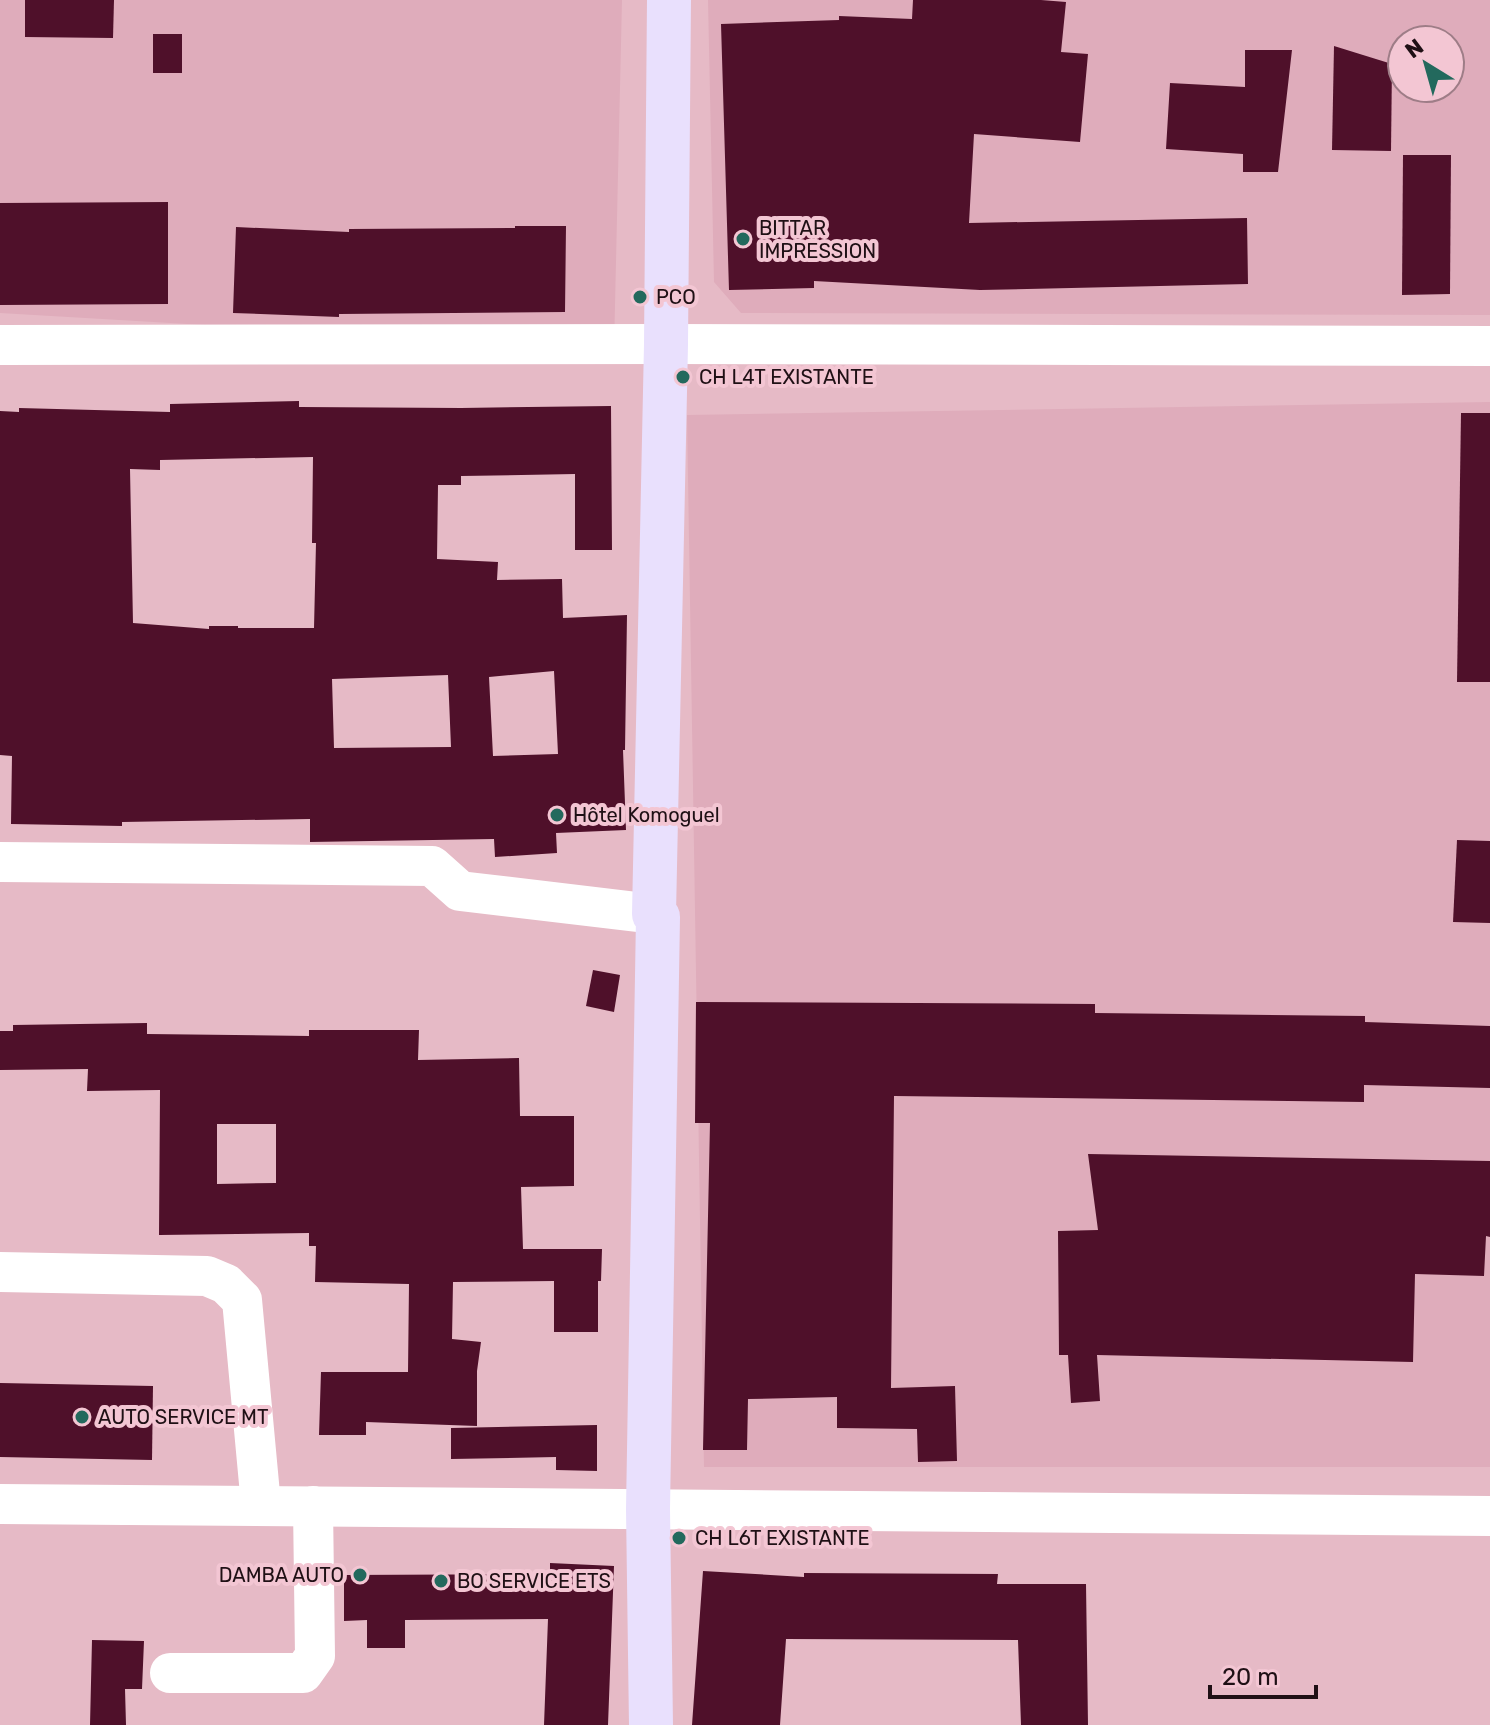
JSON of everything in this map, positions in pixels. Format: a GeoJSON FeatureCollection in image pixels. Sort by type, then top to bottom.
{"type":"FeatureCollection","features":[{"type":"Feature","properties":{"kind":"main road"},"geometry":{"type":"LineString","coordinates":[[651,1725],[648,1509],[658,917],[654,914],[666,344],[669,0]]}},
{"type":"Feature","properties":{"kind":"street"},"geometry":{"type":"LineString","coordinates":[[0,345],[1490,346]]}},
{"type":"Feature","properties":{"kind":"street"},"geometry":{"type":"LineString","coordinates":[[0,862],[432,866],[460,891],[654,914]]}},
{"type":"Feature","properties":{"kind":"street"},"geometry":{"type":"LineString","coordinates":[[0,1272],[207,1276],[226,1284],[242,1300],[261,1505]]}},
{"type":"Feature","properties":{"kind":"street"},"geometry":{"type":"LineString","coordinates":[[0,1504],[1490,1516]]}},
{"type":"Feature","properties":{"kind":"street"},"geometry":{"type":"LineString","coordinates":[[170,1673],[303,1673],[315,1656],[313,1506]]}},
{"type":"Feature","properties":{"kind":"shaded area"},"geometry":{"type":"Polygon","coordinates":[[[0,0],[622,0],[614,349],[0,313],[0,0]]]}},
{"type":"Feature","properties":{"kind":"shaded area"},"geometry":{"type":"Polygon","coordinates":[[[708,0],[1490,0],[1490,315],[741,313],[714,282],[708,0]]]}},
{"type":"Feature","properties":{"kind":"shaded area"},"geometry":{"type":"Polygon","coordinates":[[[1490,402],[1490,1467],[704,1467],[687,415],[1490,402]]]}},
{"type":"Feature","properties":{"kind":"building"},"geometry":{"type":"Polygon","coordinates":[[[25,0],[114,0],[113,38],[25,37],[25,0]]]}},
{"type":"Feature","properties":{"kind":"building"},"geometry":{"type":"Polygon","coordinates":[[[913,0],[1066,2],[1061,52],[1088,54],[1080,142],[974,134],[969,223],[1247,218],[1248,284],[980,290],[814,281],[814,288],[729,290],[721,24],[839,20],[839,16],[912,19],[913,0]]]}},
{"type":"Feature","properties":{"kind":"building"},"geometry":{"type":"Polygon","coordinates":[[[153,34],[182,34],[182,73],[153,73],[153,34]]]}},
{"type":"Feature","properties":{"kind":"building"},"geometry":{"type":"Polygon","coordinates":[[[1334,46],[1386,62],[1386,104],[1392,104],[1391,151],[1332,150],[1334,46]]]}},
{"type":"Feature","properties":{"kind":"building"},"geometry":{"type":"Polygon","coordinates":[[[1245,50],[1292,50],[1278,172],[1243,172],[1243,154],[1166,149],[1170,83],[1245,87],[1245,50]]]}},
{"type":"Feature","properties":{"kind":"building"},"geometry":{"type":"Polygon","coordinates":[[[1403,155],[1451,155],[1450,294],[1402,295],[1403,155]]]}},
{"type":"Feature","properties":{"kind":"building"},"geometry":{"type":"Polygon","coordinates":[[[168,202],[168,304],[0,305],[0,203],[168,202]]]}},
{"type":"Feature","properties":{"kind":"building"},"geometry":{"type":"Polygon","coordinates":[[[566,226],[565,312],[339,314],[339,317],[233,313],[236,227],[349,232],[349,229],[566,226]]]}},
{"type":"Feature","properties":{"kind":"building"},"geometry":{"type":"Polygon","coordinates":[[[299,401],[299,407],[611,406],[612,550],[575,550],[575,474],[461,476],[461,485],[438,485],[437,559],[498,562],[497,580],[562,579],[563,618],[627,615],[623,750],[626,830],[556,833],[557,853],[495,857],[494,839],[310,842],[310,819],[122,822],[122,826],[11,824],[12,756],[0,755],[0,411],[19,412],[19,408],[170,412],[170,404],[299,401]],[[313,457],[160,460],[160,470],[130,469],[133,623],[209,629],[209,626],[314,628],[316,543],[312,543],[313,457]],[[554,671],[489,677],[493,756],[558,754],[554,671]],[[448,675],[332,679],[334,748],[451,747],[448,675]]]}},
{"type":"Feature","properties":{"kind":"building"},"geometry":{"type":"Polygon","coordinates":[[[1461,413],[1490,413],[1490,682],[1457,682],[1461,413]]]}},
{"type":"Feature","properties":{"kind":"building"},"geometry":{"type":"Polygon","coordinates":[[[1457,840],[1490,841],[1490,923],[1453,922],[1457,840]]]}},
{"type":"Feature","properties":{"kind":"building"},"geometry":{"type":"Polygon","coordinates":[[[593,970],[620,975],[614,1012],[586,1006],[593,970]]]}},
{"type":"Feature","properties":{"kind":"building"},"geometry":{"type":"Polygon","coordinates":[[[696,1002],[1095,1004],[1095,1013],[1365,1016],[1365,1022],[1490,1026],[1490,1088],[1364,1085],[1364,1102],[894,1096],[891,1388],[955,1386],[957,1461],[918,1462],[917,1429],[837,1428],[837,1397],[748,1399],[747,1450],[703,1450],[710,1123],[695,1123],[696,1002]]]}},
{"type":"Feature","properties":{"kind":"building"},"geometry":{"type":"Polygon","coordinates":[[[147,1023],[147,1034],[309,1036],[309,1030],[419,1030],[418,1060],[519,1058],[520,1116],[574,1116],[574,1186],[521,1187],[523,1249],[602,1249],[601,1281],[598,1281],[598,1332],[554,1332],[554,1281],[453,1282],[452,1339],[481,1342],[477,1371],[477,1426],[366,1422],[366,1435],[319,1435],[321,1372],[408,1372],[409,1284],[315,1282],[316,1246],[309,1246],[309,1233],[159,1235],[160,1090],[87,1091],[88,1069],[0,1070],[0,1031],[13,1031],[13,1025],[147,1023]],[[217,1124],[217,1184],[276,1183],[276,1124],[217,1124]]]}},
{"type":"Feature","properties":{"kind":"building"},"geometry":{"type":"Polygon","coordinates":[[[1088,1154],[1490,1161],[1490,1237],[1486,1236],[1484,1276],[1415,1274],[1413,1362],[1097,1355],[1100,1401],[1071,1403],[1068,1355],[1059,1355],[1058,1231],[1098,1230],[1088,1154]]]}},
{"type":"Feature","properties":{"kind":"building"},"geometry":{"type":"Polygon","coordinates":[[[0,1383],[153,1386],[152,1460],[0,1457],[0,1383]]]}},
{"type":"Feature","properties":{"kind":"building"},"geometry":{"type":"Polygon","coordinates":[[[597,1425],[597,1471],[556,1470],[556,1457],[451,1459],[451,1428],[597,1425]]]}},
{"type":"Feature","properties":{"kind":"building"},"geometry":{"type":"Polygon","coordinates":[[[550,1563],[614,1566],[608,1725],[544,1725],[548,1619],[405,1620],[405,1648],[367,1648],[367,1620],[344,1621],[344,1575],[550,1574],[550,1563]]]}},
{"type":"Feature","properties":{"kind":"building"},"geometry":{"type":"Polygon","coordinates":[[[703,1571],[804,1577],[804,1573],[998,1574],[997,1584],[1086,1584],[1088,1725],[1021,1725],[1018,1640],[786,1639],[780,1725],[692,1725],[703,1571]]]}},
{"type":"Feature","properties":{"kind":"building"},"geometry":{"type":"Polygon","coordinates":[[[92,1640],[144,1641],[142,1689],[125,1689],[126,1725],[90,1725],[92,1640]]]}},
{"type":"Feature","properties":{"kind":"place","name":"BITTAR IMPRESSION"},"geometry":{"type":"Point","coordinates":[743,239]}},
{"type":"Feature","properties":{"kind":"place","name":"PCO"},"geometry":{"type":"Point","coordinates":[640,297]}},
{"type":"Feature","properties":{"kind":"place","name":"CH L4T EXISTANTE"},"geometry":{"type":"Point","coordinates":[683,377]}},
{"type":"Feature","properties":{"kind":"place","name":"Hôtel Komoguel"},"geometry":{"type":"Point","coordinates":[557,815]}},
{"type":"Feature","properties":{"kind":"place","name":"AUTO SERVICE MT"},"geometry":{"type":"Point","coordinates":[82,1417]}},
{"type":"Feature","properties":{"kind":"place","name":"CH L6T EXISTANTE"},"geometry":{"type":"Point","coordinates":[679,1538]}},
{"type":"Feature","properties":{"kind":"place","name":"DAMBA AUTO"},"geometry":{"type":"Point","coordinates":[360,1575]}},
{"type":"Feature","properties":{"kind":"place","name":"BO SERVICE ETS"},"geometry":{"type":"Point","coordinates":[441,1581]}}]}
